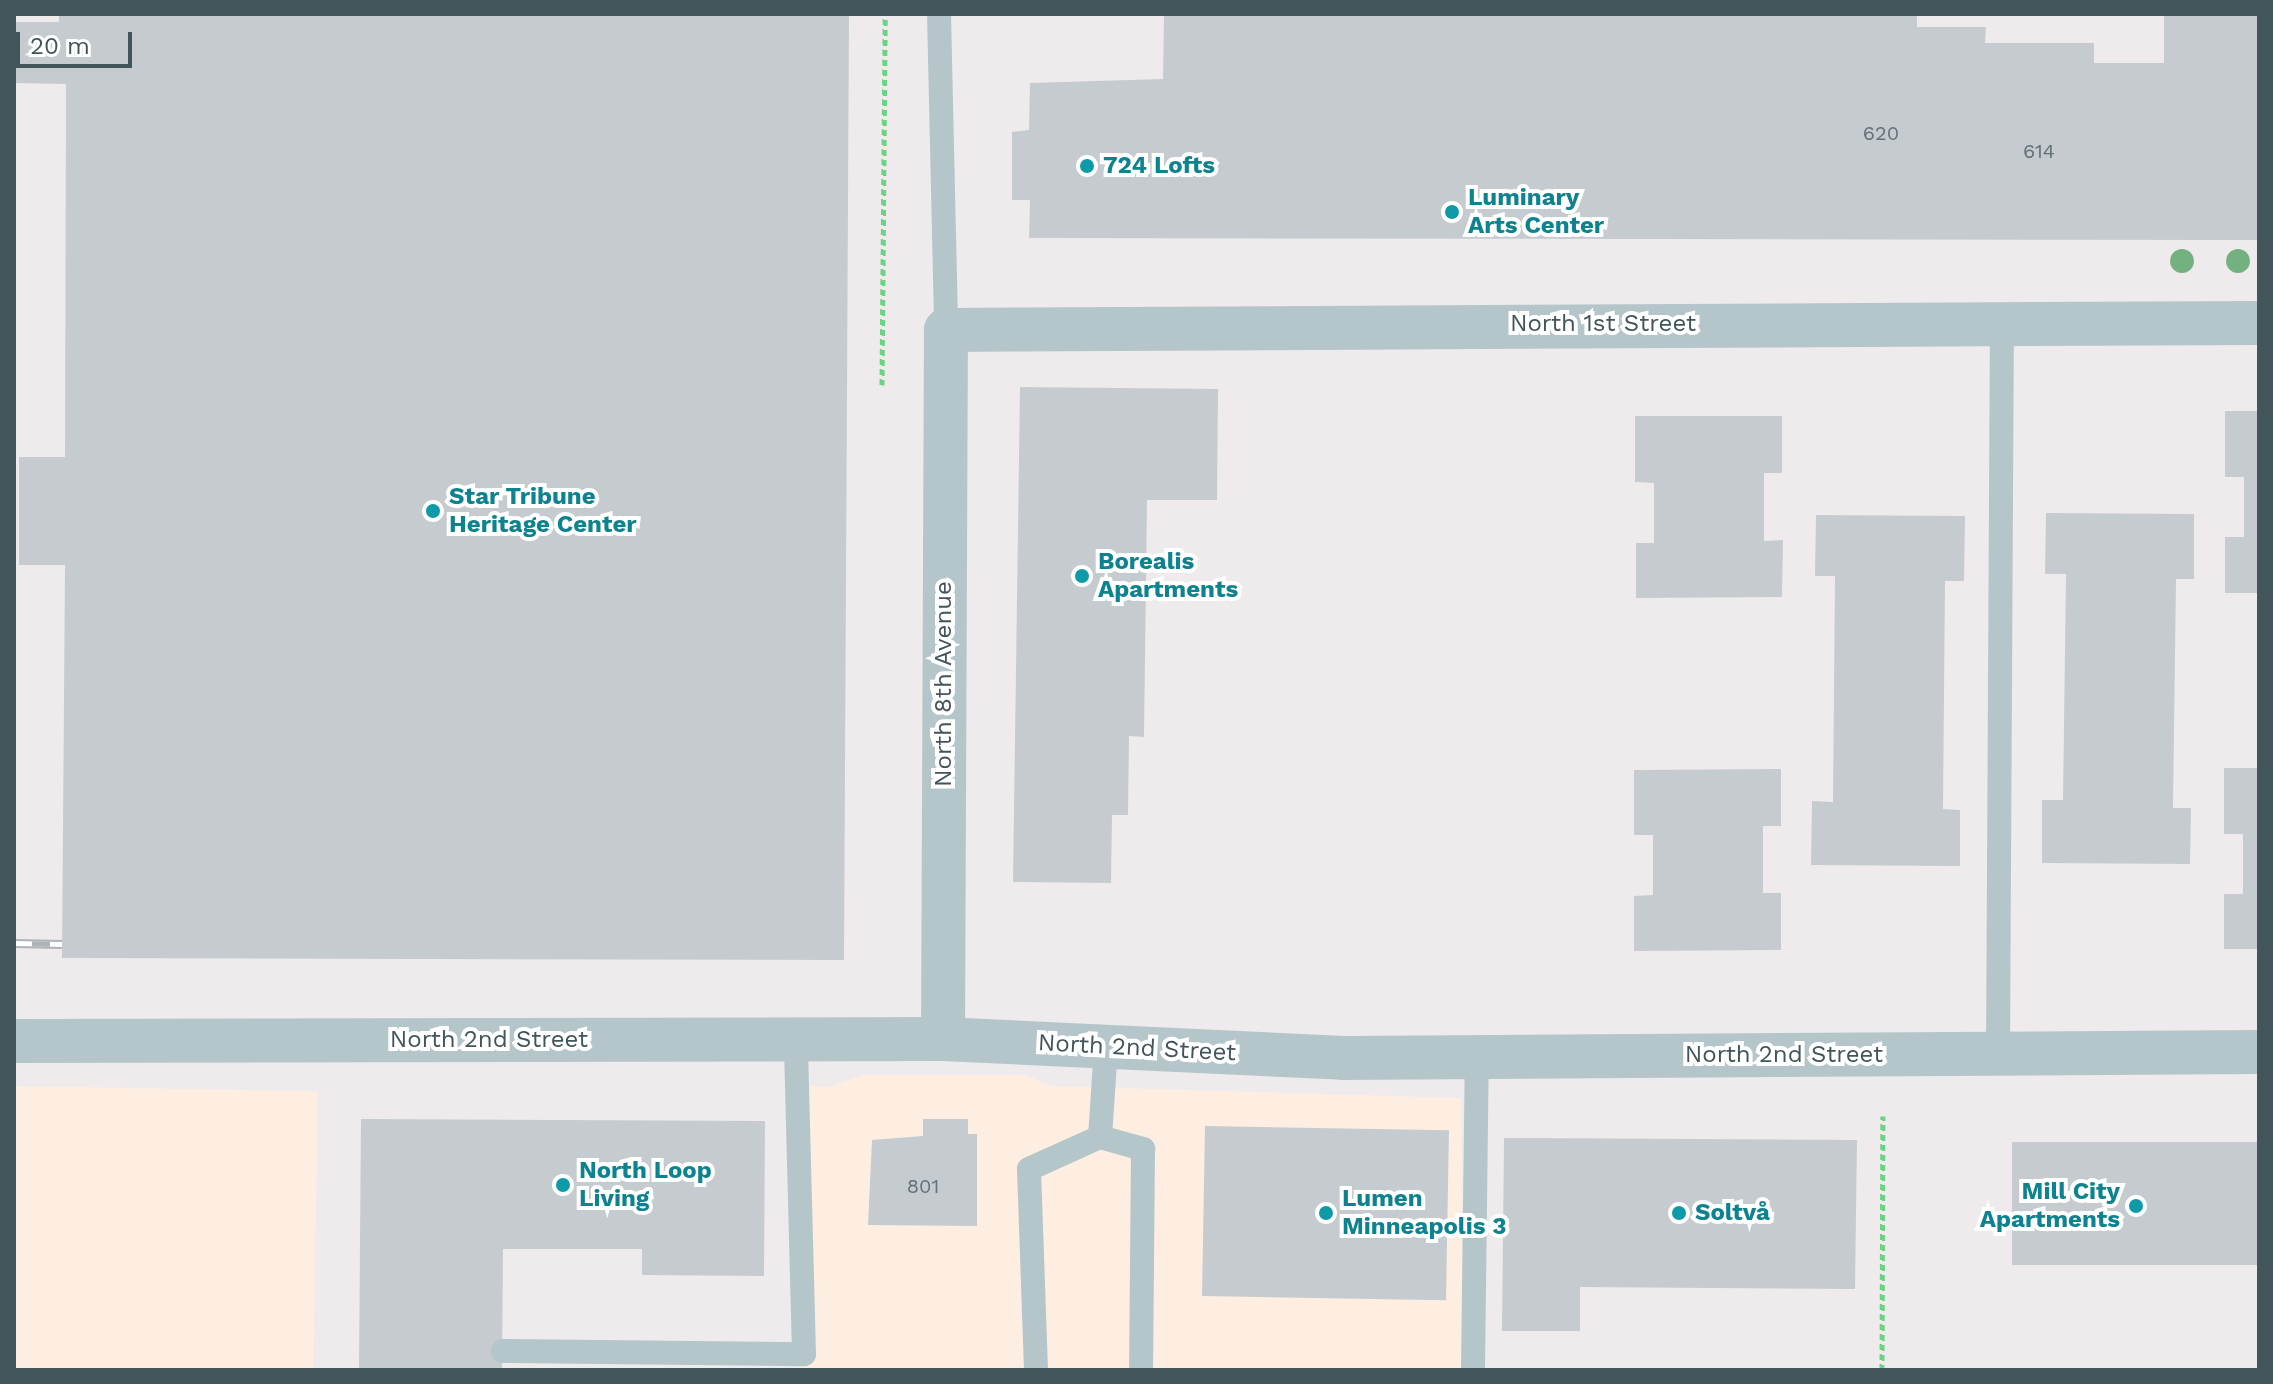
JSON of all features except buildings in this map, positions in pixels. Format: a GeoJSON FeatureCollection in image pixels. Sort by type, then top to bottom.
{"type":"FeatureCollection","features":[{"type":"Feature","properties":{"kind":"street","name":"North 1st Street"},"geometry":{"type":"LineString","coordinates":[[946,330],[2259,323]]}},
{"type":"Feature","properties":{"kind":"street","name":"North 8th Avenue"},"geometry":{"type":"LineString","coordinates":[[943,1039],[946,330]]}},
{"type":"Feature","properties":{"kind":"street","name":"North 2nd Street"},"geometry":{"type":"LineString","coordinates":[[14,1041],[943,1039],[1106,1047],[1477,1057],[2259,1052]]}},
{"type":"Feature","properties":{"kind":"lane"},"geometry":{"type":"LineString","coordinates":[[939,14],[946,330]]}},
{"type":"Feature","properties":{"kind":"lane"},"geometry":{"type":"LineString","coordinates":[[1998,1053],[2002,324]]}},
{"type":"Feature","properties":{"kind":"lane"},"geometry":{"type":"LineString","coordinates":[[503,1351],[804,1354],[796,1039]]}},
{"type":"Feature","properties":{"kind":"lane"},"geometry":{"type":"LineString","coordinates":[[1100,1137],[1106,1047]]}},
{"type":"Feature","properties":{"kind":"lane"},"geometry":{"type":"LineString","coordinates":[[1473,1370],[1477,1057]]}},
{"type":"Feature","properties":{"kind":"lane"},"geometry":{"type":"LineString","coordinates":[[1036,1370],[1029,1169],[1100,1137],[1143,1149],[1141,1370]]}},
{"type":"Feature","properties":{"kind":"path"},"geometry":{"type":"LineString","coordinates":[[882,385],[885,14]]}},
{"type":"Feature","properties":{"kind":"path"},"geometry":{"type":"LineString","coordinates":[[1882,1370],[1883,1116]]}},
{"type":"Feature","properties":{"kind":"shaded area"},"geometry":{"type":"Polygon","coordinates":[[[863,1075],[1024,1075],[1053,1086],[1461,1098],[1463,1370],[799,1370],[801,1085],[830,1087],[863,1075]]]}},
{"type":"Feature","properties":{"kind":"shaded area"},"geometry":{"type":"Polygon","coordinates":[[[14,1086],[318,1091],[313,1370],[14,1370],[14,1086]]]}},
{"type":"Feature","properties":{"kind":"railway"},"geometry":{"type":"LineString","coordinates":[[14,943],[62,944]]}},
{"type":"Feature","properties":{"kind":"place","name":"724 Lofts"},"geometry":{"type":"Point","coordinates":[1087,166]}},
{"type":"Feature","properties":{"kind":"place","name":"Luminary Arts Center"},"geometry":{"type":"Point","coordinates":[1452,212]}},
{"type":"Feature","properties":{"kind":"place","name":"Star Tribune Heritage Center"},"geometry":{"type":"Point","coordinates":[433,511]}},
{"type":"Feature","properties":{"kind":"place","name":"Borealis Apartments"},"geometry":{"type":"Point","coordinates":[1082,576]}},
{"type":"Feature","properties":{"kind":"place","name":"North Loop Living"},"geometry":{"type":"Point","coordinates":[563,1185]}},
{"type":"Feature","properties":{"kind":"place","name":"Mill City Apartments"},"geometry":{"type":"Point","coordinates":[2136,1206]}},
{"type":"Feature","properties":{"kind":"place","name":"Lumen Minneapolis 3"},"geometry":{"type":"Point","coordinates":[1326,1213]}},
{"type":"Feature","properties":{"kind":"place","name":"Soltvå"},"geometry":{"type":"Point","coordinates":[1679,1213]}}]}
